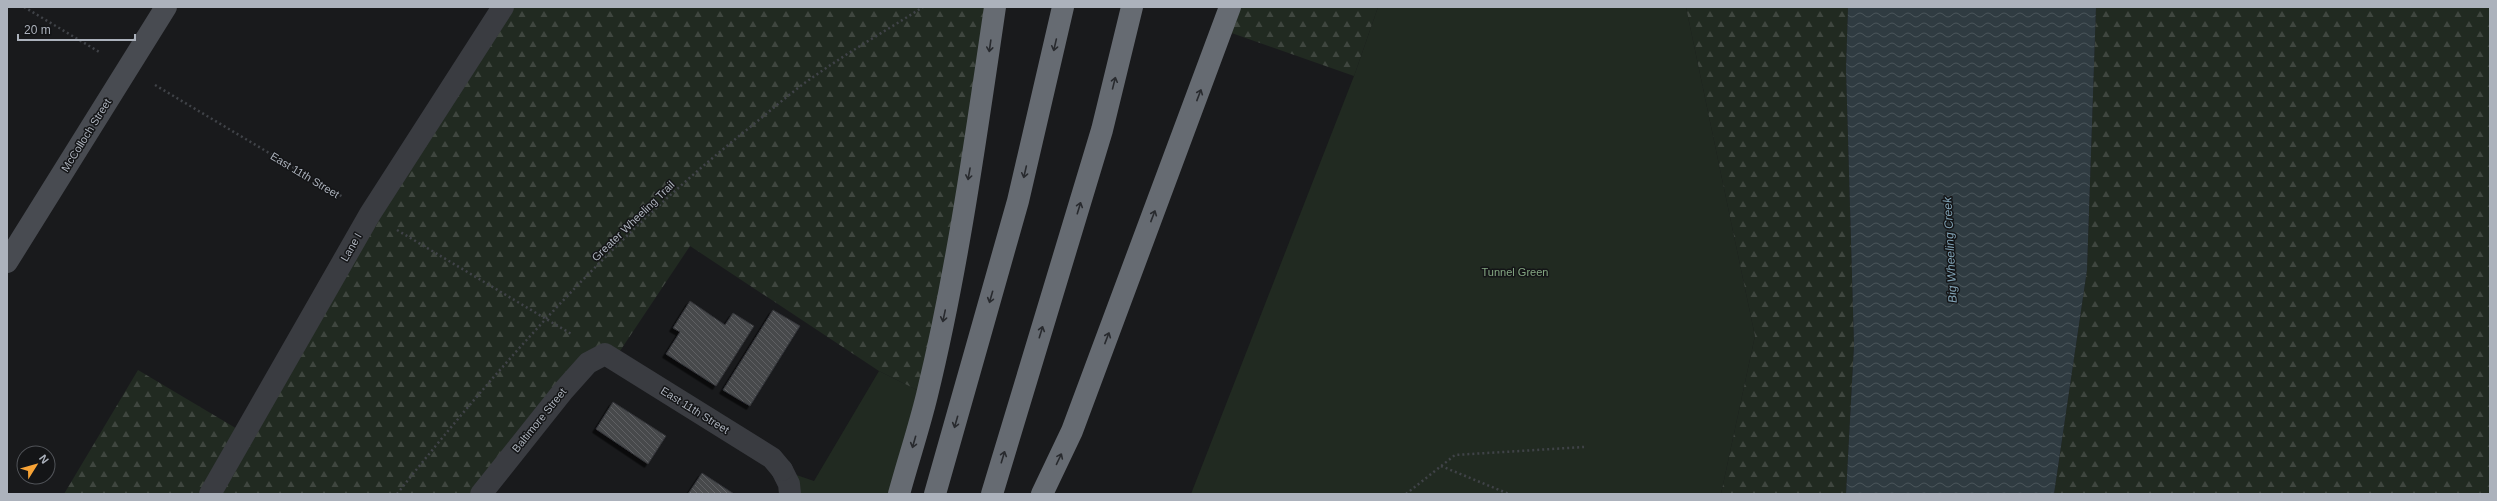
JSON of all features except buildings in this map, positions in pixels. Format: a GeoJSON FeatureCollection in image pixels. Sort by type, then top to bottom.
{"type":"FeatureCollection","features":[{"type":"Feature","properties":{"kind":"highway"},"geometry":{"type":"LineString","coordinates":[[899,494],[927,395],[948,299],[979,116],[995,7]]}},
{"type":"Feature","properties":{"kind":"highway"},"geometry":{"type":"LineString","coordinates":[[935,494],[1018,201],[1063,7]]}},
{"type":"Feature","properties":{"kind":"highway"},"geometry":{"type":"LineString","coordinates":[[992,494],[1102,130],[1132,7]]}},
{"type":"Feature","properties":{"kind":"highway"},"geometry":{"type":"LineString","coordinates":[[1042,494],[1072,431],[1230,7]]}},
{"type":"Feature","properties":{"kind":"street","name":"McColloch Street"},"geometry":{"type":"LineString","coordinates":[[7,262],[166,7]]}},
{"type":"Feature","properties":{"kind":"street","name":"Lane I"},"geometry":{"type":"LineString","coordinates":[[210,494],[370,214],[503,7]]}},
{"type":"Feature","properties":{"kind":"street","name":"East 11th Street"},"geometry":{"type":"LineString","coordinates":[[605,354],[772,458],[782,470],[789,484],[790,494]]}},
{"type":"Feature","properties":{"kind":"street","name":"Baltimore Street"},"geometry":{"type":"LineString","coordinates":[[481,494],[572,380],[588,363],[605,354]]}},
{"type":"Feature","properties":{"kind":"path","name":"East 11th Street"},"geometry":{"type":"LineString","coordinates":[[24,7],[580,339]]}},
{"type":"Feature","properties":{"kind":"path","name":"Greater Wheeling Trail"},"geometry":{"type":"LineString","coordinates":[[397,494],[457,418],[546,319],[625,238],[714,156],[818,73],[923,7]]}},
{"type":"Feature","properties":{"kind":"path"},"geometry":{"type":"LineString","coordinates":[[1406,494],[1455,455],[1584,447]]}},
{"type":"Feature","properties":{"kind":"path"},"geometry":{"type":"LineString","coordinates":[[1441,466],[1509,494]]}},
{"type":"Feature","properties":{"kind":"green space"},"geometry":{"type":"Polygon","coordinates":[[[503,7],[993,7],[927,395],[879,371],[690,246],[614,360],[605,354],[481,494],[64,494],[138,370],[244,433],[503,7]]]}},
{"type":"Feature","properties":{"kind":"green space"},"geometry":{"type":"Polygon","coordinates":[[[1230,7],[1378,7],[1354,76],[1223,30],[1230,7]]]}},
{"type":"Feature","properties":{"kind":"green space","name":"Tunnel Green"},"geometry":{"type":"Polygon","coordinates":[[[1378,7],[1686,7],[1755,336],[1721,494],[1191,494],[1354,76],[1378,7]]]}},
{"type":"Feature","properties":{"kind":"green space"},"geometry":{"type":"Polygon","coordinates":[[[1686,7],[1848,7],[1846,69],[1854,345],[1846,494],[1721,494],[1755,336],[1686,7]]]}},
{"type":"Feature","properties":{"kind":"green space"},"geometry":{"type":"Polygon","coordinates":[[[2096,7],[2490,7],[2490,494],[2054,494],[2087,270],[2096,7]]]}},
{"type":"Feature","properties":{"kind":"green space"},"geometry":{"type":"Polygon","coordinates":[[[879,371],[927,395],[899,494],[790,494],[782,470],[814,481],[879,371]]]}},
{"type":"Feature","properties":{"kind":"water","name":"Big Wheeling Creek"},"geometry":{"type":"Polygon","coordinates":[[[1848,7],[2096,7],[2087,270],[2054,494],[1846,494],[1854,345],[1846,69],[1848,7]]]}}]}
